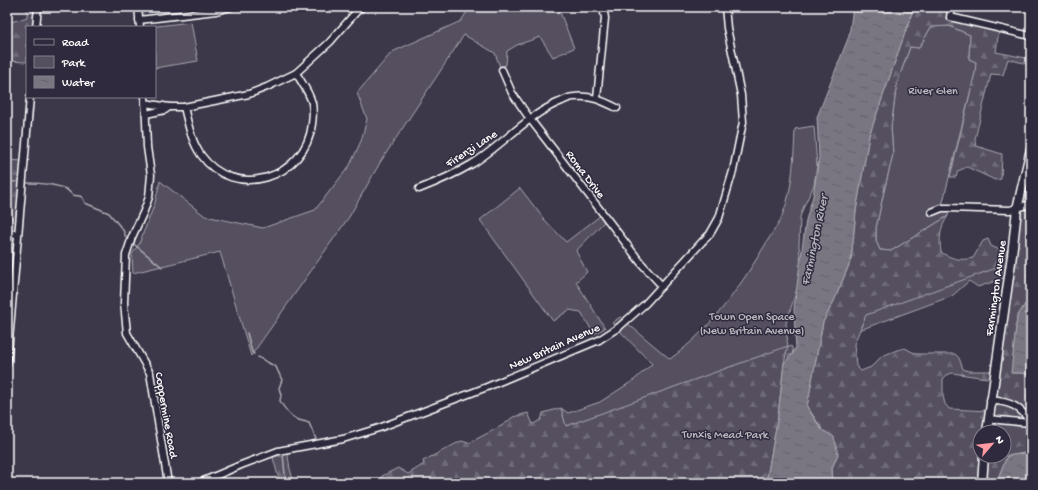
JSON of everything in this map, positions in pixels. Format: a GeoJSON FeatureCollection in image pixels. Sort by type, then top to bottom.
{"type":"FeatureCollection","features":[{"type":"Feature","properties":{"kind":"main road","name":"Farmington Avenue"},"geometry":{"type":"LineString","coordinates":[[988,424],[1017,209],[1031,149]]}},
{"type":"Feature","properties":{"kind":"main road"},"geometry":{"type":"LineString","coordinates":[[982,483],[983,464]]}},
{"type":"Feature","properties":{"kind":"street"},"geometry":{"type":"LineString","coordinates":[[36,26],[38,7]]}},
{"type":"Feature","properties":{"kind":"street"},"geometry":{"type":"LineString","coordinates":[[138,7],[139,24],[216,11],[231,7]]}},
{"type":"Feature","properties":{"kind":"street"},"geometry":{"type":"LineString","coordinates":[[145,100],[169,107],[184,107],[249,94],[267,87],[296,74],[330,42],[362,7]]}},
{"type":"Feature","properties":{"kind":"street"},"geometry":{"type":"LineString","coordinates":[[603,7],[606,18],[597,98],[617,108]]}},
{"type":"Feature","properties":{"kind":"street","name":"New Britain Avenue"},"geometry":{"type":"LineString","coordinates":[[199,483],[278,451],[343,439],[379,428],[487,386],[598,340],[619,327],[628,319],[662,286],[710,234],[719,218],[733,171],[743,122],[741,95],[727,28],[725,7]]}},
{"type":"Feature","properties":{"kind":"street"},"geometry":{"type":"LineString","coordinates":[[952,7],[950,17],[1031,36]]}},
{"type":"Feature","properties":{"kind":"street","name":"Roma Drive"},"geometry":{"type":"LineString","coordinates":[[502,70],[512,93],[530,119],[641,263],[662,286]]}},
{"type":"Feature","properties":{"kind":"street"},"geometry":{"type":"LineString","coordinates":[[184,107],[193,143],[201,156],[212,167],[224,174],[238,178],[250,180],[265,178],[279,172],[295,162],[305,149],[311,132],[313,117],[312,104],[307,89],[296,74]]}},
{"type":"Feature","properties":{"kind":"street","name":"Firenzi Lane"},"geometry":{"type":"LineString","coordinates":[[419,189],[472,164],[500,144],[530,119],[554,104],[573,97],[597,98]]}},
{"type":"Feature","properties":{"kind":"street"},"geometry":{"type":"LineString","coordinates":[[7,364],[30,98]]}},
{"type":"Feature","properties":{"kind":"street","name":"Coppermine Road"},"geometry":{"type":"LineString","coordinates":[[145,100],[147,147],[151,175],[148,197],[144,211],[132,237],[126,255],[124,303],[127,333],[150,373],[168,483]]}},
{"type":"Feature","properties":{"kind":"street"},"geometry":{"type":"LineString","coordinates":[[146,114],[165,110],[169,107]]}},
{"type":"Feature","properties":{"kind":"street"},"geometry":{"type":"LineString","coordinates":[[932,212],[942,208],[1010,210],[1031,204]]}},
{"type":"Feature","properties":{"kind":"street"},"geometry":{"type":"LineString","coordinates":[[7,233],[17,234]]}},
{"type":"Feature","properties":{"kind":"street"},"geometry":{"type":"LineString","coordinates":[[990,400],[1005,401],[1016,406],[1027,416],[1031,423]]}},
{"type":"Feature","properties":{"kind":"street"},"geometry":{"type":"LineString","coordinates":[[988,419],[1031,423]]}},
{"type":"Feature","properties":{"kind":"green space"},"geometry":{"type":"Polygon","coordinates":[[[27,7],[38,7],[36,26],[26,26],[26,62],[7,61],[7,24],[27,17],[27,7]]]}},
{"type":"Feature","properties":{"kind":"green space"},"geometry":{"type":"Polygon","coordinates":[[[470,7],[558,7],[574,48],[553,57],[540,37],[517,45],[507,51],[506,65],[500,67],[495,53],[464,35],[381,161],[349,217],[251,356],[220,252],[133,273],[132,254],[139,244],[155,203],[160,181],[205,216],[263,228],[315,210],[350,165],[361,141],[367,119],[357,93],[392,52],[461,21],[470,7]]]}},
{"type":"Feature","properties":{"kind":"green space"},"geometry":{"type":"Polygon","coordinates":[[[914,7],[952,7],[951,17],[999,29],[996,52],[1031,59],[1031,65],[1008,59],[1003,75],[991,74],[975,139],[976,146],[1002,154],[1001,179],[995,180],[967,167],[958,171],[956,177],[950,177],[975,73],[976,62],[969,59],[970,35],[949,26],[931,27],[919,48],[910,47],[897,83],[891,127],[893,154],[876,228],[876,241],[880,250],[891,251],[948,216],[943,224],[941,233],[941,252],[956,259],[973,258],[983,241],[988,239],[991,246],[1002,251],[1006,251],[1010,262],[1017,209],[1028,204],[1028,243],[1031,242],[1031,295],[1017,317],[1012,373],[1031,375],[1031,452],[1012,455],[1012,424],[972,424],[972,464],[1004,464],[996,483],[833,483],[832,468],[838,454],[807,406],[823,322],[834,301],[851,260],[856,211],[869,136],[914,7]],[[1010,263],[866,315],[854,344],[856,366],[861,371],[871,367],[882,356],[905,348],[916,354],[955,354],[959,358],[963,369],[968,371],[995,371],[1010,263]],[[952,373],[943,379],[943,396],[945,404],[949,409],[989,411],[994,379],[952,373]]]}},
{"type":"Feature","properties":{"kind":"green space"},"geometry":{"type":"Polygon","coordinates":[[[191,22],[198,61],[156,68],[156,26],[191,22]]]}},
{"type":"Feature","properties":{"kind":"green space","name":"River Glen"},"geometry":{"type":"Polygon","coordinates":[[[949,26],[970,35],[969,59],[976,62],[975,73],[942,206],[950,207],[948,216],[891,251],[880,250],[876,241],[876,228],[893,154],[891,127],[897,83],[910,47],[919,48],[931,27],[949,26]]]}},
{"type":"Feature","properties":{"kind":"green space","name":"Town Open Space (New Britain Avenue)"},"geometry":{"type":"Polygon","coordinates":[[[814,126],[817,166],[814,185],[800,217],[799,246],[802,274],[786,323],[788,346],[786,347],[791,346],[793,350],[792,355],[789,355],[782,408],[766,483],[402,483],[564,420],[561,408],[568,413],[600,402],[634,380],[652,364],[612,323],[620,317],[670,359],[685,347],[713,320],[725,305],[748,273],[778,224],[782,217],[791,183],[795,129],[814,126]]]}},
{"type":"Feature","properties":{"kind":"green space"},"geometry":{"type":"Polygon","coordinates":[[[7,160],[24,161],[7,364],[7,233],[9,233],[12,209],[7,203],[7,160]]]}},
{"type":"Feature","properties":{"kind":"green space"},"geometry":{"type":"Polygon","coordinates":[[[520,188],[544,219],[566,242],[600,216],[604,222],[576,251],[587,272],[576,282],[605,328],[594,334],[581,312],[569,310],[553,321],[480,220],[520,188]]]}},
{"type":"Feature","properties":{"kind":"green space"},"geometry":{"type":"Polygon","coordinates":[[[1008,249],[1004,278],[978,287],[969,281],[952,296],[819,345],[815,320],[1008,249]]]}},
{"type":"Feature","properties":{"kind":"green space","name":"Tunxis Mead Park"},"geometry":{"type":"Polygon","coordinates":[[[788,346],[784,363],[778,416],[766,483],[381,483],[382,476],[398,468],[408,474],[424,464],[423,461],[461,441],[469,443],[503,425],[513,417],[528,413],[533,424],[541,420],[543,413],[561,408],[566,426],[788,346]]]}},
{"type":"Feature","properties":{"kind":"green space"},"geometry":{"type":"Polygon","coordinates":[[[287,449],[294,483],[280,483],[273,458],[276,452],[287,449]]]}},
{"type":"Feature","properties":{"kind":"water","name":"Farmington River"},"geometry":{"type":"Polygon","coordinates":[[[853,7],[914,7],[869,136],[856,211],[851,260],[834,301],[823,322],[807,407],[821,429],[834,437],[838,454],[832,468],[833,483],[766,483],[778,416],[784,363],[792,355],[796,347],[794,308],[806,220],[813,196],[819,157],[817,117],[849,36],[853,7]]]}},
{"type":"Feature","properties":{"kind":"water"},"geometry":{"type":"Polygon","coordinates":[[[1031,295],[1031,375],[1011,373],[1017,317],[1031,295]]]}},
{"type":"Feature","properties":{"kind":"water"},"geometry":{"type":"Polygon","coordinates":[[[1031,452],[1031,483],[996,483],[1004,464],[1012,464],[1012,455],[1031,452]]]}},
{"type":"Feature","properties":{"kind":"waterway"},"geometry":{"type":"LineString","coordinates":[[7,181],[16,182]]}},
{"type":"Feature","properties":{"kind":"waterway"},"geometry":{"type":"LineString","coordinates":[[27,183],[57,186],[66,189],[73,195],[82,197],[85,203],[109,213],[123,230],[127,240]]}},
{"type":"Feature","properties":{"kind":"waterway"},"geometry":{"type":"LineString","coordinates":[[135,245],[162,267]]}},
{"type":"Feature","properties":{"kind":"waterway"},"geometry":{"type":"LineString","coordinates":[[247,333],[252,352],[254,354]]}},
{"type":"Feature","properties":{"kind":"waterway"},"geometry":{"type":"LineString","coordinates":[[258,357],[276,367],[282,380],[279,388],[281,395],[280,401],[293,417],[309,423],[316,439]]}},
{"type":"Feature","properties":{"kind":"waterway"},"geometry":{"type":"LineString","coordinates":[[283,454],[287,483]]}}]}
